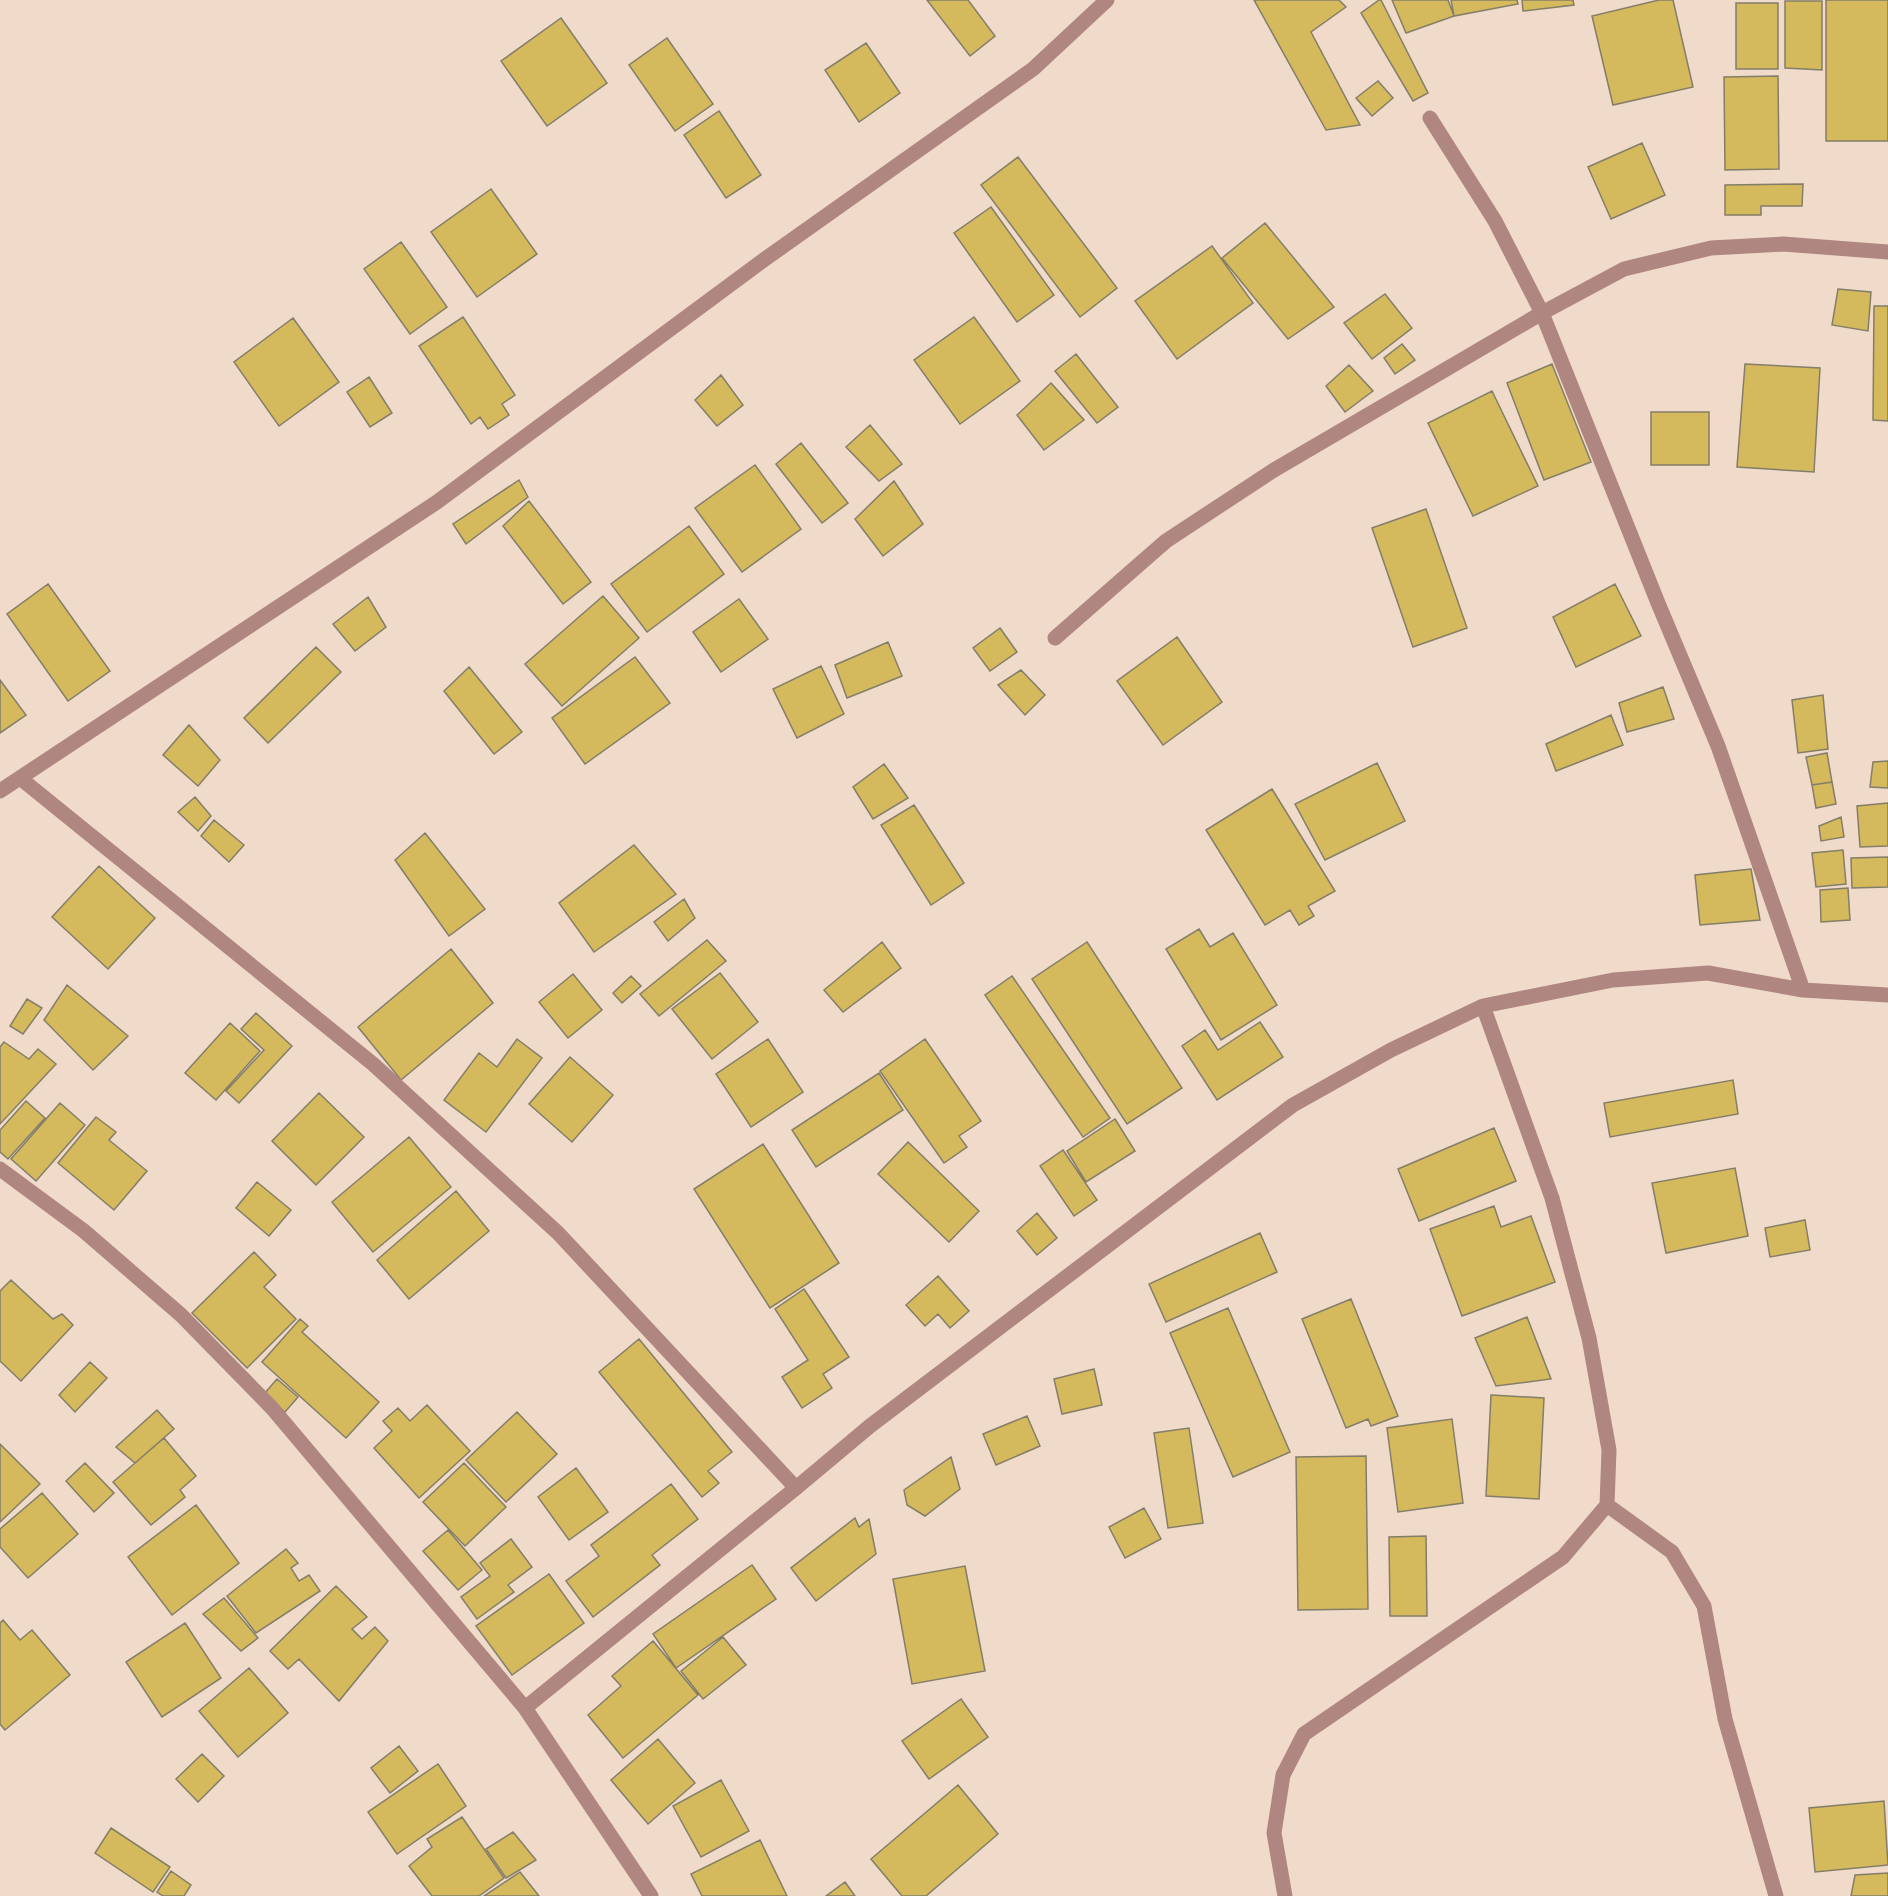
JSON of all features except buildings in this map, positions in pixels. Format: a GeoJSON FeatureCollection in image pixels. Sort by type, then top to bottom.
{"type":"FeatureCollection","features":[{"type":"Feature","properties":{"kind":"street"},"geometry":{"type":"LineString","coordinates":[[0,791],[437,502],[765,259],[1033,69],[1107,0]]}},
{"type":"Feature","properties":{"kind":"street"},"geometry":{"type":"LineString","coordinates":[[1430,118],[1495,221],[1542,313],[1718,746],[1803,990]]}},
{"type":"Feature","properties":{"kind":"street"},"geometry":{"type":"LineString","coordinates":[[1055,638],[1166,541],[1274,470],[1542,313],[1624,269],[1711,249],[1783,244],[1888,252]]}},
{"type":"Feature","properties":{"kind":"street"},"geometry":{"type":"LineString","coordinates":[[20,778],[373,1064],[558,1233],[796,1488]]}},
{"type":"Feature","properties":{"kind":"street"},"geometry":{"type":"LineString","coordinates":[[525,1708],[870,1426],[1293,1105],[1391,1050],[1483,1006],[1613,980],[1708,974],[1803,990],[1888,995]]}},
{"type":"Feature","properties":{"kind":"street"},"geometry":{"type":"LineString","coordinates":[[1285,1896],[1274,1833],[1283,1774],[1304,1734],[1563,1557],[1607,1504],[1609,1450],[1589,1338],[1552,1198],[1483,1006]]}},
{"type":"Feature","properties":{"kind":"street"},"geometry":{"type":"LineString","coordinates":[[0,1169],[84,1231],[181,1315],[264,1399],[525,1708],[651,1896]]}},
{"type":"Feature","properties":{"kind":"street"},"geometry":{"type":"LineString","coordinates":[[1607,1504],[1672,1552],[1704,1606],[1725,1719],[1776,1896]]}}]}
